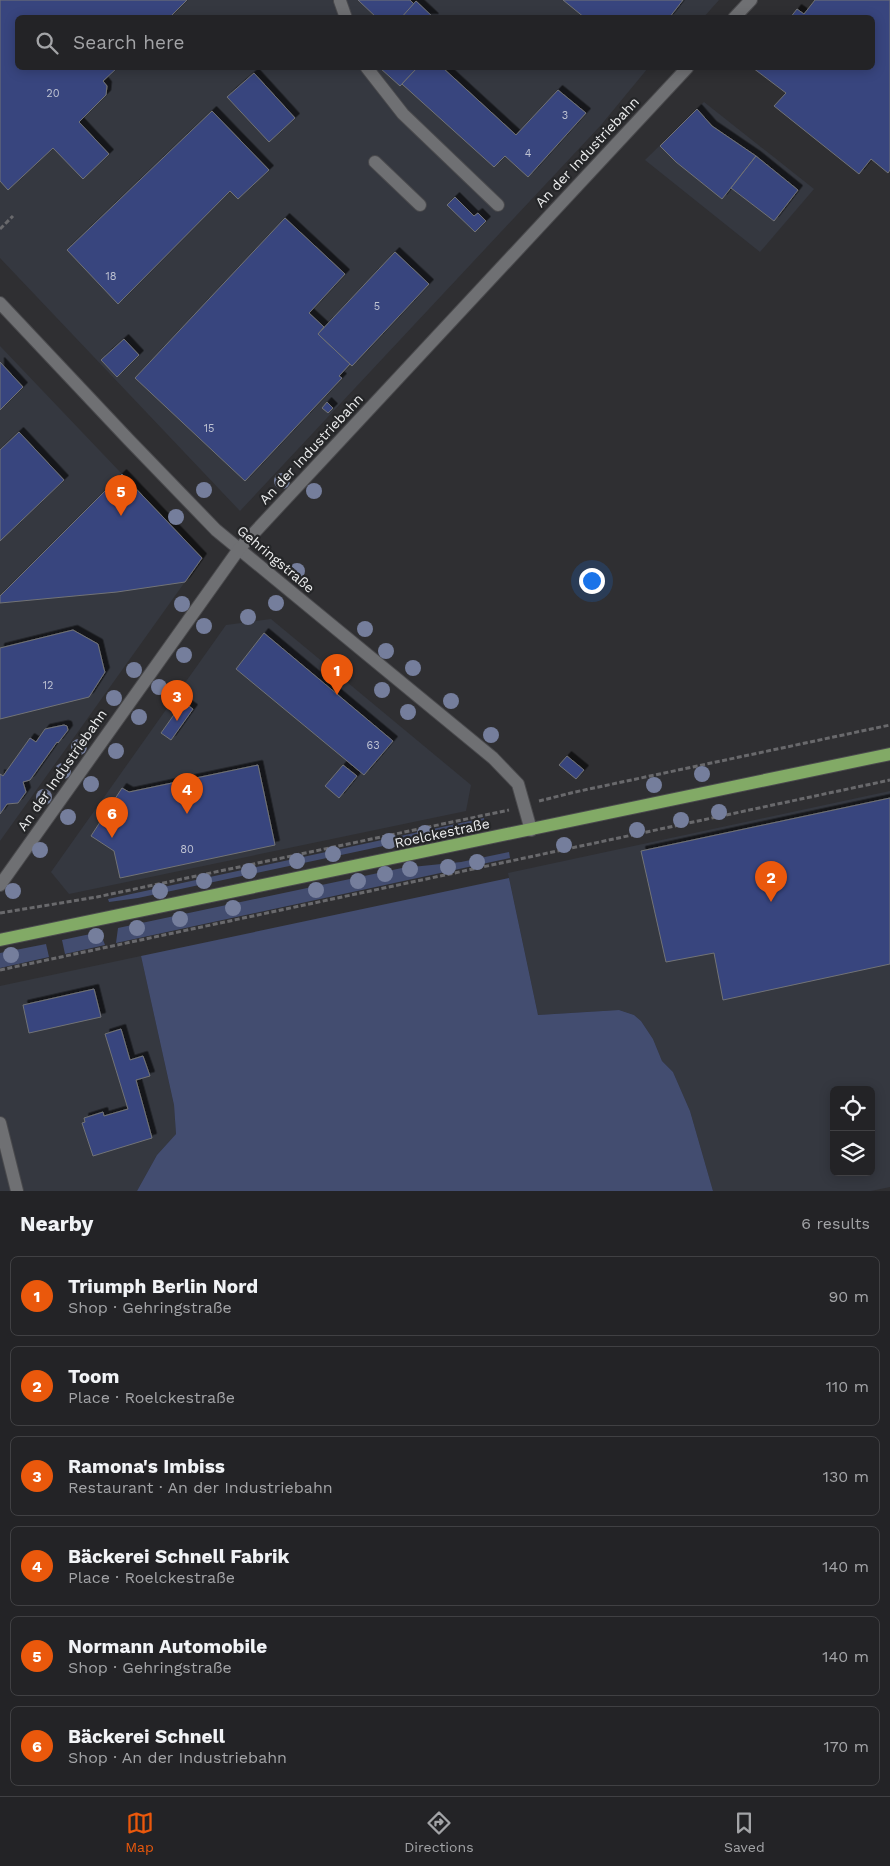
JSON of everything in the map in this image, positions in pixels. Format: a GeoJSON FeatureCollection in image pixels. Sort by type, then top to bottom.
{"type":"FeatureCollection","features":[{"type":"Feature","properties":{"kind":"main road","name":"Roelckestraße"},"geometry":{"type":"LineString","coordinates":[[0,940],[890,754]]}},
{"type":"Feature","properties":{"kind":"street"},"geometry":{"type":"LineString","coordinates":[[737,15],[750,0]]}},
{"type":"Feature","properties":{"kind":"street"},"geometry":{"type":"LineString","coordinates":[[340,2],[345,15]]}},
{"type":"Feature","properties":{"kind":"street"},"geometry":{"type":"LineString","coordinates":[[369,70],[403,114],[498,205]]}},
{"type":"Feature","properties":{"kind":"street","name":"An der Industriebahn"},"geometry":{"type":"LineString","coordinates":[[0,885],[239,548],[684,70]]}},
{"type":"Feature","properties":{"kind":"street"},"geometry":{"type":"LineString","coordinates":[[375,162],[420,205]]}},
{"type":"Feature","properties":{"kind":"street","name":"Gehringstraße"},"geometry":{"type":"LineString","coordinates":[[0,303],[216,530],[492,758],[518,784],[531,830]]}},
{"type":"Feature","properties":{"kind":"street"},"geometry":{"type":"LineString","coordinates":[[0,1122],[17,1191]]}},
{"type":"Feature","properties":{"kind":"path"},"geometry":{"type":"LineString","coordinates":[[0,229],[14,216]]}},
{"type":"Feature","properties":{"kind":"path"},"geometry":{"type":"LineString","coordinates":[[558,796],[890,725]]}},
{"type":"Feature","properties":{"kind":"path"},"geometry":{"type":"LineString","coordinates":[[0,970],[890,780]]}},
{"type":"Feature","properties":{"kind":"path"},"geometry":{"type":"LineString","coordinates":[[0,913],[97,897],[497,813]]}},
{"type":"Feature","properties":{"kind":"shaded area"},"geometry":{"type":"Polygon","coordinates":[[[0,0],[719,0],[706,15],[15,15],[15,70],[646,70],[601,125],[240,511],[0,258],[0,0]]]}},
{"type":"Feature","properties":{"kind":"shaded area"},"geometry":{"type":"Polygon","coordinates":[[[704,102],[814,189],[760,252],[645,160],[704,102]]]}},
{"type":"Feature","properties":{"kind":"shaded area"},"geometry":{"type":"Polygon","coordinates":[[[0,346],[202,558],[0,841],[0,346]]]}},
{"type":"Feature","properties":{"kind":"shaded area"},"geometry":{"type":"Polygon","coordinates":[[[271,619],[471,785],[466,811],[69,894],[51,872],[226,625],[271,619]]]}},
{"type":"Feature","properties":{"kind":"shaded area"},"geometry":{"type":"Polygon","coordinates":[[[890,791],[890,1187],[871,1191],[713,1191],[690,1111],[673,1072],[662,1061],[653,1039],[641,1021],[634,1015],[619,1010],[538,1015],[508,873],[890,791]]]}},
{"type":"Feature","properties":{"kind":"shaded area"},"geometry":{"type":"Polygon","coordinates":[[[484,818],[485,823],[482,825],[138,898],[109,902],[108,899],[484,818]]]}},
{"type":"Feature","properties":{"kind":"shaded area"},"geometry":{"type":"Polygon","coordinates":[[[509,852],[510,858],[116,943],[118,928],[402,868],[461,862],[509,852]]]}},
{"type":"Feature","properties":{"kind":"shaded area"},"geometry":{"type":"Polygon","coordinates":[[[509,878],[538,1015],[619,1010],[634,1015],[641,1021],[653,1039],[662,1061],[673,1072],[690,1111],[713,1191],[137,1191],[157,1155],[176,1134],[174,1105],[141,956],[509,878]]]}},
{"type":"Feature","properties":{"kind":"shaded area"},"geometry":{"type":"Polygon","coordinates":[[[100,932],[105,945],[65,954],[62,940],[100,932]]]}},
{"type":"Feature","properties":{"kind":"shaded area"},"geometry":{"type":"Polygon","coordinates":[[[46,944],[49,957],[0,968],[0,953],[46,944]]]}},
{"type":"Feature","properties":{"kind":"shaded area"},"geometry":{"type":"Polygon","coordinates":[[[141,956],[174,1105],[176,1134],[157,1155],[137,1191],[0,1191],[0,986],[141,956]]]}},
{"type":"Feature","properties":{"kind":"building"},"geometry":{"type":"Polygon","coordinates":[[[0,0],[187,0],[172,15],[15,15],[15,70],[115,70],[103,81],[107,86],[106,95],[79,122],[109,154],[83,179],[53,148],[8,190],[0,181],[0,0]]]}},
{"type":"Feature","properties":{"kind":"building"},"geometry":{"type":"Polygon","coordinates":[[[358,0],[410,0],[414,4],[404,15],[374,15],[358,0]]]}},
{"type":"Feature","properties":{"kind":"building"},"geometry":{"type":"Polygon","coordinates":[[[563,0],[683,0],[671,15],[581,15],[563,0]]]}},
{"type":"Feature","properties":{"kind":"building"},"geometry":{"type":"Polygon","coordinates":[[[815,0],[890,0],[890,170],[888,173],[871,159],[859,174],[774,106],[786,93],[756,70],[875,70],[875,15],[792,15],[797,9],[804,14],[815,0]]]}},
{"type":"Feature","properties":{"kind":"building"},"geometry":{"type":"Polygon","coordinates":[[[416,1],[431,15],[404,15],[416,1]]]}},
{"type":"Feature","properties":{"kind":"building"},"geometry":{"type":"Polygon","coordinates":[[[382,70],[415,70],[400,86],[382,70]]]}},
{"type":"Feature","properties":{"kind":"building"},"geometry":{"type":"Polygon","coordinates":[[[415,70],[445,70],[516,135],[558,90],[586,113],[528,177],[505,156],[494,167],[402,84],[415,70]]]}},
{"type":"Feature","properties":{"kind":"building"},"geometry":{"type":"Polygon","coordinates":[[[254,73],[295,118],[269,142],[227,97],[254,73]]]}},
{"type":"Feature","properties":{"kind":"building"},"geometry":{"type":"Polygon","coordinates":[[[697,109],[712,126],[756,156],[722,199],[676,162],[660,146],[697,109]]]}},
{"type":"Feature","properties":{"kind":"building"},"geometry":{"type":"Polygon","coordinates":[[[212,111],[269,170],[238,199],[230,191],[118,304],[67,250],[212,111]]]}},
{"type":"Feature","properties":{"kind":"building"},"geometry":{"type":"Polygon","coordinates":[[[756,156],[798,190],[774,221],[731,188],[756,156]]]}},
{"type":"Feature","properties":{"kind":"building"},"geometry":{"type":"Polygon","coordinates":[[[455,197],[474,216],[478,213],[486,221],[475,232],[447,205],[455,197]]]}},
{"type":"Feature","properties":{"kind":"building"},"geometry":{"type":"Polygon","coordinates":[[[285,218],[345,274],[309,313],[324,327],[318,334],[350,364],[339,376],[342,378],[245,481],[135,378],[285,218]]]}},
{"type":"Feature","properties":{"kind":"building"},"geometry":{"type":"Polygon","coordinates":[[[395,252],[429,284],[352,366],[318,334],[395,252]]]}},
{"type":"Feature","properties":{"kind":"building"},"geometry":{"type":"Polygon","coordinates":[[[124,339],[139,355],[117,377],[101,360],[124,339]]]}},
{"type":"Feature","properties":{"kind":"building"},"geometry":{"type":"Polygon","coordinates":[[[0,362],[23,387],[0,410],[0,362]]]}},
{"type":"Feature","properties":{"kind":"building"},"geometry":{"type":"Polygon","coordinates":[[[327,402],[333,408],[328,413],[322,408],[327,402]]]}},
{"type":"Feature","properties":{"kind":"building"},"geometry":{"type":"Polygon","coordinates":[[[19,432],[64,480],[0,541],[0,450],[19,432]]]}},
{"type":"Feature","properties":{"kind":"building"},"geometry":{"type":"Polygon","coordinates":[[[122,474],[202,558],[185,582],[117,592],[0,603],[0,596],[122,474]]]}},
{"type":"Feature","properties":{"kind":"building"},"geometry":{"type":"Polygon","coordinates":[[[73,630],[98,644],[105,672],[89,697],[0,719],[0,648],[73,630]]]}},
{"type":"Feature","properties":{"kind":"building"},"geometry":{"type":"Polygon","coordinates":[[[264,633],[393,741],[364,775],[236,669],[264,633]]]}},
{"type":"Feature","properties":{"kind":"building"},"geometry":{"type":"Polygon","coordinates":[[[183,702],[193,709],[171,740],[161,733],[183,702]]]}},
{"type":"Feature","properties":{"kind":"building"},"geometry":{"type":"Polygon","coordinates":[[[67,726],[68,730],[30,780],[23,782],[26,792],[18,803],[7,804],[0,814],[0,774],[3,776],[30,738],[36,742],[45,729],[67,726]]]}},
{"type":"Feature","properties":{"kind":"building"},"geometry":{"type":"Polygon","coordinates":[[[567,756],[584,770],[576,779],[559,765],[567,756]]]}},
{"type":"Feature","properties":{"kind":"building"},"geometry":{"type":"Polygon","coordinates":[[[258,765],[275,845],[120,878],[114,851],[91,836],[122,788],[129,792],[258,765]]]}},
{"type":"Feature","properties":{"kind":"building"},"geometry":{"type":"Polygon","coordinates":[[[343,765],[357,776],[339,798],[325,786],[343,765]]]}},
{"type":"Feature","properties":{"kind":"building"},"geometry":{"type":"Polygon","coordinates":[[[890,798],[890,964],[723,1000],[714,953],[666,962],[641,851],[890,798]]]}},
{"type":"Feature","properties":{"kind":"building"},"geometry":{"type":"Polygon","coordinates":[[[94,989],[101,1017],[29,1033],[23,1005],[94,989]]]}},
{"type":"Feature","properties":{"kind":"building"},"geometry":{"type":"Polygon","coordinates":[[[121,1029],[130,1060],[143,1056],[150,1076],[136,1080],[152,1138],[93,1156],[82,1123],[85,1122],[84,1118],[103,1112],[104,1116],[128,1109],[105,1034],[121,1029]]]}},
{"type":"Feature","properties":{"kind":"place","name":"Normann Automobile"},"geometry":{"type":"Point","coordinates":[121,516]}},
{"type":"Feature","properties":{"kind":"place","name":"Triumph Berlin Nord"},"geometry":{"type":"Point","coordinates":[337,695]}},
{"type":"Feature","properties":{"kind":"place","name":"Ramona's Imbiss"},"geometry":{"type":"Point","coordinates":[177,721]}},
{"type":"Feature","properties":{"kind":"place","name":"Bäckerei Schnell Fabrik"},"geometry":{"type":"Point","coordinates":[187,814]}},
{"type":"Feature","properties":{"kind":"place","name":"Bäckerei Schnell"},"geometry":{"type":"Point","coordinates":[112,838]}},
{"type":"Feature","properties":{"kind":"place","name":"Toom"},"geometry":{"type":"Point","coordinates":[771,902]}}]}
